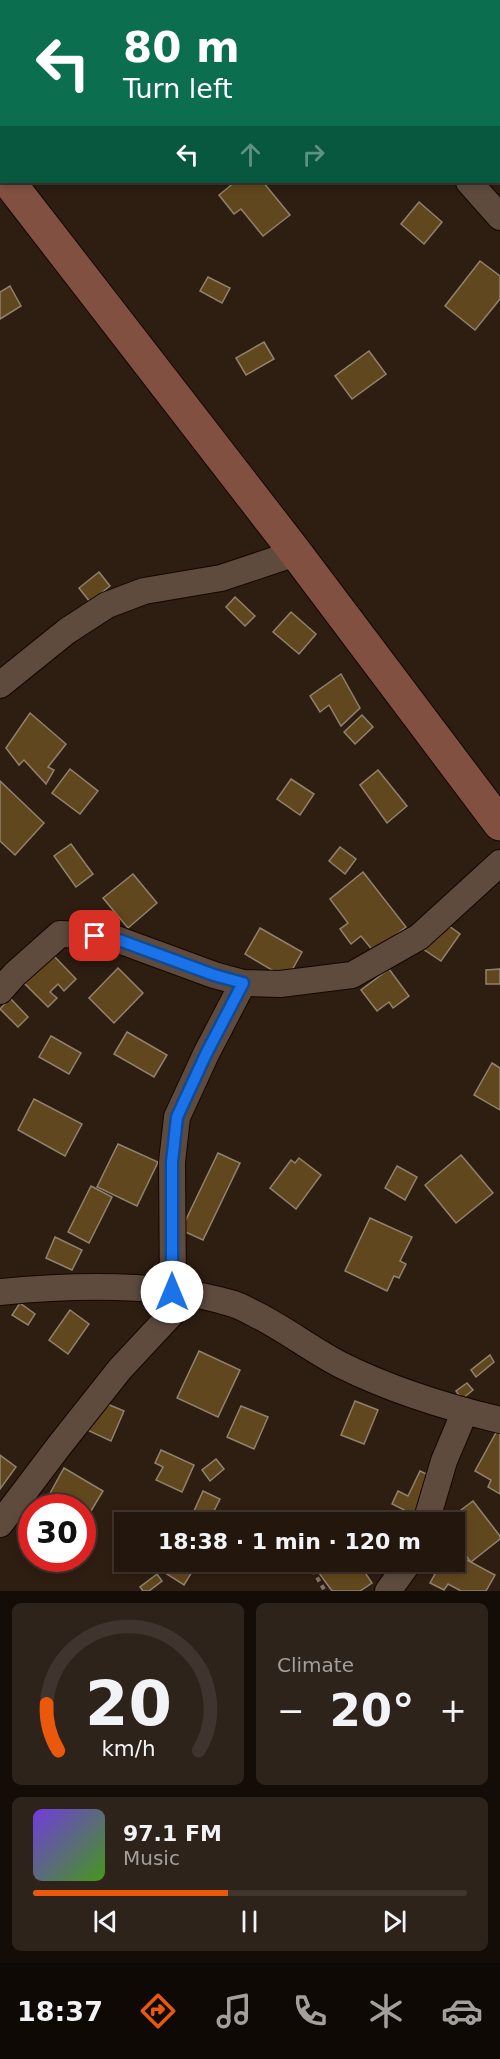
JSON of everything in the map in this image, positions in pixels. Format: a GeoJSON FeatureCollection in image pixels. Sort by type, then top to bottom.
{"type":"FeatureCollection","features":[{"type":"Feature","properties":{"kind":"main road"},"geometry":{"type":"LineString","coordinates":[[10,183],[296,553],[500,824]]}},
{"type":"Feature","properties":{"kind":"street"},"geometry":{"type":"LineString","coordinates":[[470,183],[500,217]]}},
{"type":"Feature","properties":{"kind":"street"},"geometry":{"type":"LineString","coordinates":[[0,685],[67,631],[107,605],[144,591],[220,578],[296,553]]}},
{"type":"Feature","properties":{"kind":"street"},"geometry":{"type":"LineString","coordinates":[[0,991],[15,974],[60,934],[108,936],[214,975],[243,983],[280,984],[352,975],[419,937],[500,863]]}},
{"type":"Feature","properties":{"kind":"street"},"geometry":{"type":"LineString","coordinates":[[0,1524],[58,1446],[181,1293],[172,1162],[177,1117],[206,1054],[243,983]]}},
{"type":"Feature","properties":{"kind":"street"},"geometry":{"type":"LineString","coordinates":[[0,1292],[61,1288],[137,1288],[181,1293],[232,1303],[277,1325],[349,1368],[377,1381],[465,1411],[500,1420]]}},
{"type":"Feature","properties":{"kind":"street"},"geometry":{"type":"LineString","coordinates":[[429,1512],[444,1461],[465,1411]]}},
{"type":"Feature","properties":{"kind":"street"},"geometry":{"type":"LineString","coordinates":[[388,1591],[402,1572]]}},
{"type":"Feature","properties":{"kind":"path"},"geometry":{"type":"LineString","coordinates":[[314,1572],[325,1591]]}},
{"type":"Feature","properties":{"kind":"building"},"geometry":{"type":"Polygon","coordinates":[[[234,183],[264,183],[290,215],[263,236],[241,209],[234,214],[219,195],[234,183]]]}},
{"type":"Feature","properties":{"kind":"building"},"geometry":{"type":"Polygon","coordinates":[[[419,202],[442,222],[424,244],[401,224],[419,202]]]}},
{"type":"Feature","properties":{"kind":"building"},"geometry":{"type":"Polygon","coordinates":[[[480,261],[500,276],[500,299],[475,330],[445,306],[480,261]]]}},
{"type":"Feature","properties":{"kind":"building"},"geometry":{"type":"Polygon","coordinates":[[[208,277],[230,288],[222,303],[200,291],[208,277]]]}},
{"type":"Feature","properties":{"kind":"building"},"geometry":{"type":"Polygon","coordinates":[[[10,286],[21,306],[0,319],[0,292],[10,286]]]}},
{"type":"Feature","properties":{"kind":"building"},"geometry":{"type":"Polygon","coordinates":[[[264,342],[274,359],[246,375],[236,358],[264,342]]]}},
{"type":"Feature","properties":{"kind":"building"},"geometry":{"type":"Polygon","coordinates":[[[369,351],[386,374],[352,399],[335,376],[369,351]]]}},
{"type":"Feature","properties":{"kind":"building"},"geometry":{"type":"Polygon","coordinates":[[[99,572],[110,586],[90,602],[79,588],[99,572]]]}},
{"type":"Feature","properties":{"kind":"building"},"geometry":{"type":"Polygon","coordinates":[[[235,597],[255,616],[245,626],[226,607],[235,597]]]}},
{"type":"Feature","properties":{"kind":"building"},"geometry":{"type":"Polygon","coordinates":[[[291,612],[316,634],[299,654],[273,632],[291,612]]]}},
{"type":"Feature","properties":{"kind":"building"},"geometry":{"type":"Polygon","coordinates":[[[341,674],[360,708],[341,726],[329,705],[320,712],[310,696],[341,674]]]}},
{"type":"Feature","properties":{"kind":"building"},"geometry":{"type":"Polygon","coordinates":[[[30,713],[66,744],[48,767],[54,770],[46,784],[24,760],[19,765],[6,748],[30,713]]]}},
{"type":"Feature","properties":{"kind":"building"},"geometry":{"type":"Polygon","coordinates":[[[362,715],[373,727],[355,744],[344,732],[362,715]]]}},
{"type":"Feature","properties":{"kind":"building"},"geometry":{"type":"Polygon","coordinates":[[[70,769],[98,791],[80,814],[52,793],[70,769]]]}},
{"type":"Feature","properties":{"kind":"building"},"geometry":{"type":"Polygon","coordinates":[[[378,770],[407,806],[387,823],[360,785],[378,770]]]}},
{"type":"Feature","properties":{"kind":"building"},"geometry":{"type":"Polygon","coordinates":[[[291,779],[314,794],[300,815],[277,799],[291,779]]]}},
{"type":"Feature","properties":{"kind":"building"},"geometry":{"type":"Polygon","coordinates":[[[0,781],[44,823],[15,855],[0,841],[0,781]]]}},
{"type":"Feature","properties":{"kind":"building"},"geometry":{"type":"Polygon","coordinates":[[[71,844],[93,874],[76,887],[54,856],[71,844]]]}},
{"type":"Feature","properties":{"kind":"building"},"geometry":{"type":"Polygon","coordinates":[[[340,847],[356,859],[345,874],[329,861],[340,847]]]}},
{"type":"Feature","properties":{"kind":"building"},"geometry":{"type":"Polygon","coordinates":[[[363,872],[406,927],[374,952],[361,936],[351,944],[340,929],[348,923],[330,899],[363,872]]]}},
{"type":"Feature","properties":{"kind":"building"},"geometry":{"type":"Polygon","coordinates":[[[133,874],[157,903],[128,928],[103,898],[133,874]]]}},
{"type":"Feature","properties":{"kind":"building"},"geometry":{"type":"Polygon","coordinates":[[[442,921],[460,934],[441,961],[423,949],[442,921]]]}},
{"type":"Feature","properties":{"kind":"building"},"geometry":{"type":"Polygon","coordinates":[[[260,928],[302,952],[287,979],[245,954],[260,928]]]}},
{"type":"Feature","properties":{"kind":"building"},"geometry":{"type":"Polygon","coordinates":[[[52,954],[76,979],[64,991],[58,984],[50,992],[57,998],[48,1007],[23,982],[52,954]]]}},
{"type":"Feature","properties":{"kind":"building"},"geometry":{"type":"Polygon","coordinates":[[[118,968],[143,993],[114,1023],[89,998],[118,968]]]}},
{"type":"Feature","properties":{"kind":"building"},"geometry":{"type":"Polygon","coordinates":[[[389,969],[409,996],[393,1008],[389,1002],[377,1011],[361,990],[389,969]]]}},
{"type":"Feature","properties":{"kind":"building"},"geometry":{"type":"Polygon","coordinates":[[[500,969],[500,984],[486,984],[486,970],[500,969]]]}},
{"type":"Feature","properties":{"kind":"building"},"geometry":{"type":"Polygon","coordinates":[[[10,998],[28,1017],[18,1027],[0,1009],[10,998]]]}},
{"type":"Feature","properties":{"kind":"building"},"geometry":{"type":"Polygon","coordinates":[[[127,1032],[167,1055],[154,1077],[114,1054],[127,1032]]]}},
{"type":"Feature","properties":{"kind":"building"},"geometry":{"type":"Polygon","coordinates":[[[51,1036],[81,1053],[69,1074],[39,1057],[51,1036]]]}},
{"type":"Feature","properties":{"kind":"building"},"geometry":{"type":"Polygon","coordinates":[[[492,1063],[500,1068],[500,1110],[474,1095],[492,1063]]]}},
{"type":"Feature","properties":{"kind":"building"},"geometry":{"type":"Polygon","coordinates":[[[34,1099],[82,1124],[65,1156],[18,1130],[34,1099]]]}},
{"type":"Feature","properties":{"kind":"building"},"geometry":{"type":"Polygon","coordinates":[[[118,1144],[158,1162],[137,1206],[97,1187],[118,1144]]]}},
{"type":"Feature","properties":{"kind":"building"},"geometry":{"type":"Polygon","coordinates":[[[218,1153],[240,1163],[203,1240],[181,1230],[218,1153]]]}},
{"type":"Feature","properties":{"kind":"building"},"geometry":{"type":"Polygon","coordinates":[[[461,1155],[493,1193],[456,1223],[425,1185],[461,1155]]]}},
{"type":"Feature","properties":{"kind":"building"},"geometry":{"type":"Polygon","coordinates":[[[299,1158],[321,1175],[296,1209],[270,1188],[291,1160],[295,1163],[299,1158]]]}},
{"type":"Feature","properties":{"kind":"building"},"geometry":{"type":"Polygon","coordinates":[[[397,1166],[417,1177],[405,1200],[385,1188],[397,1166]]]}},
{"type":"Feature","properties":{"kind":"building"},"geometry":{"type":"Polygon","coordinates":[[[91,1186],[112,1197],[89,1243],[68,1232],[91,1186]]]}},
{"type":"Feature","properties":{"kind":"building"},"geometry":{"type":"Polygon","coordinates":[[[370,1218],[412,1237],[400,1261],[406,1264],[399,1278],[394,1276],[387,1291],[345,1271],[370,1218]]]}},
{"type":"Feature","properties":{"kind":"building"},"geometry":{"type":"Polygon","coordinates":[[[55,1237],[82,1250],[72,1270],[46,1258],[55,1237]]]}},
{"type":"Feature","properties":{"kind":"building"},"geometry":{"type":"Polygon","coordinates":[[[20,1303],[35,1314],[28,1325],[12,1315],[20,1303]]]}},
{"type":"Feature","properties":{"kind":"building"},"geometry":{"type":"Polygon","coordinates":[[[70,1310],[89,1324],[68,1354],[49,1340],[70,1310]]]}},
{"type":"Feature","properties":{"kind":"building"},"geometry":{"type":"Polygon","coordinates":[[[199,1351],[240,1370],[218,1417],[177,1398],[199,1351]]]}},
{"type":"Feature","properties":{"kind":"building"},"geometry":{"type":"Polygon","coordinates":[[[490,1355],[494,1362],[476,1377],[471,1370],[490,1355]]]}},
{"type":"Feature","properties":{"kind":"building"},"geometry":{"type":"Polygon","coordinates":[[[467,1383],[473,1390],[462,1399],[456,1391],[467,1383]]]}},
{"type":"Feature","properties":{"kind":"building"},"geometry":{"type":"Polygon","coordinates":[[[100,1401],[124,1411],[111,1441],[87,1430],[100,1401]]]}},
{"type":"Feature","properties":{"kind":"building"},"geometry":{"type":"Polygon","coordinates":[[[355,1401],[378,1410],[364,1444],[341,1435],[355,1401]]]}},
{"type":"Feature","properties":{"kind":"building"},"geometry":{"type":"Polygon","coordinates":[[[241,1406],[268,1417],[254,1449],[227,1437],[241,1406]]]}},
{"type":"Feature","properties":{"kind":"building"},"geometry":{"type":"Polygon","coordinates":[[[498,1429],[500,1430],[500,1494],[488,1487],[491,1480],[475,1471],[498,1429]]]}},
{"type":"Feature","properties":{"kind":"building"},"geometry":{"type":"Polygon","coordinates":[[[161,1450],[194,1465],[182,1492],[156,1480],[163,1467],[155,1463],[161,1450]]]}},
{"type":"Feature","properties":{"kind":"building"},"geometry":{"type":"Polygon","coordinates":[[[0,1455],[16,1467],[0,1489],[0,1455]]]}},
{"type":"Feature","properties":{"kind":"building"},"geometry":{"type":"Polygon","coordinates":[[[216,1459],[224,1469],[210,1481],[202,1470],[216,1459]]]}},
{"type":"Feature","properties":{"kind":"building"},"geometry":{"type":"Polygon","coordinates":[[[64,1468],[103,1491],[96,1503],[96,1494],[50,1494],[64,1468]]]}},
{"type":"Feature","properties":{"kind":"building"},"geometry":{"type":"Polygon","coordinates":[[[420,1471],[437,1479],[420,1512],[408,1512],[392,1504],[398,1491],[408,1496],[420,1471]]]}},
{"type":"Feature","properties":{"kind":"building"},"geometry":{"type":"Polygon","coordinates":[[[203,1491],[220,1499],[214,1512],[194,1511],[203,1491]]]}},
{"type":"Feature","properties":{"kind":"building"},"geometry":{"type":"Polygon","coordinates":[[[473,1501],[500,1536],[500,1539],[471,1562],[465,1555],[465,1512],[458,1512],[473,1501]]]}},
{"type":"Feature","properties":{"kind":"building"},"geometry":{"type":"Polygon","coordinates":[[[465,1559],[495,1575],[486,1591],[461,1591],[448,1584],[444,1590],[430,1583],[435,1574],[430,1572],[465,1572],[465,1559]]]}},
{"type":"Feature","properties":{"kind":"building"},"geometry":{"type":"Polygon","coordinates":[[[164,1572],[192,1572],[184,1585],[164,1572]]]}},
{"type":"Feature","properties":{"kind":"building"},"geometry":{"type":"Polygon","coordinates":[[[318,1572],[365,1572],[372,1583],[360,1591],[332,1591],[318,1572]]]}},
{"type":"Feature","properties":{"kind":"building"},"geometry":{"type":"Polygon","coordinates":[[[157,1574],[162,1581],[149,1591],[143,1591],[140,1587],[157,1574]]]}},
{"type":"Feature","properties":{"kind":"route"},"geometry":{"type":"LineString","coordinates":[[95,936],[108,936],[214,975],[243,983],[206,1054],[177,1117],[172,1162],[172,1292]]}}]}
